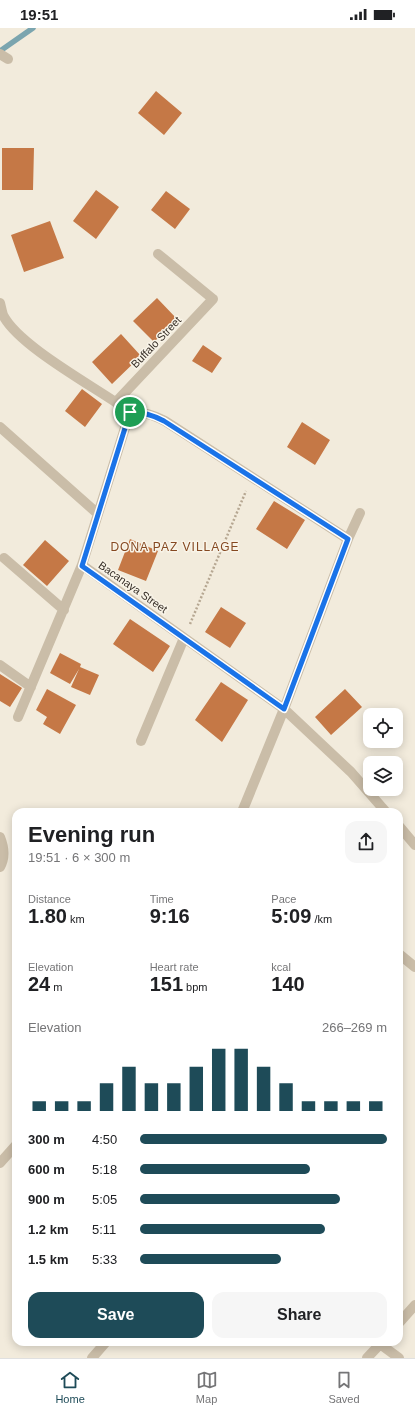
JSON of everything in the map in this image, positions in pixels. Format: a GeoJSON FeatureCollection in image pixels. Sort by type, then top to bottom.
{"type":"FeatureCollection","features":[{"type":"Feature","properties":{"kind":"street","name":"Buffalo Street"},"geometry":{"type":"LineString","coordinates":[[116,402],[213,299],[158,254]]}},
{"type":"Feature","properties":{"kind":"street"},"geometry":{"type":"LineString","coordinates":[[0,303],[4,315],[14,330],[53,361],[130,412],[142,412],[159,418],[348,539]]}},
{"type":"Feature","properties":{"kind":"street","name":"Bacanaya Street"},"geometry":{"type":"LineString","coordinates":[[130,412],[82,566],[284,709],[351,772],[382,808]]}},
{"type":"Feature","properties":{"kind":"street"},"geometry":{"type":"LineString","coordinates":[[0,427],[98,514]]}},
{"type":"Feature","properties":{"kind":"street"},"geometry":{"type":"LineString","coordinates":[[244,808],[284,709],[348,539],[360,513]]}},
{"type":"Feature","properties":{"kind":"street"},"geometry":{"type":"LineString","coordinates":[[4,558],[64,610]]}},
{"type":"Feature","properties":{"kind":"street"},"geometry":{"type":"LineString","coordinates":[[18,717],[82,566]]}},
{"type":"Feature","properties":{"kind":"street"},"geometry":{"type":"LineString","coordinates":[[141,741],[184,638]]}},
{"type":"Feature","properties":{"kind":"street"},"geometry":{"type":"LineString","coordinates":[[0,665],[31,687]]}},
{"type":"Feature","properties":{"kind":"street"},"geometry":{"type":"LineString","coordinates":[[403,830],[415,844]]}},
{"type":"Feature","properties":{"kind":"street"},"geometry":{"type":"LineString","coordinates":[[0,838],[4,850],[3,861],[0,867]]}},
{"type":"Feature","properties":{"kind":"street"},"geometry":{"type":"LineString","coordinates":[[403,957],[415,967]]}},
{"type":"Feature","properties":{"kind":"street"},"geometry":{"type":"LineString","coordinates":[[0,1163],[12,1149]]}},
{"type":"Feature","properties":{"kind":"street"},"geometry":{"type":"LineString","coordinates":[[403,1318],[415,1305]]}},
{"type":"Feature","properties":{"kind":"street"},"geometry":{"type":"LineString","coordinates":[[92,1358],[102,1346]]}},
{"type":"Feature","properties":{"kind":"street"},"geometry":{"type":"LineString","coordinates":[[367,1358],[378,1346]]}},
{"type":"Feature","properties":{"kind":"street"},"geometry":{"type":"LineString","coordinates":[[385,1346],[399,1358]]}},
{"type":"Feature","properties":{"kind":"path"},"geometry":{"type":"LineString","coordinates":[[184,638],[252,477]]}},
{"type":"Feature","properties":{"kind":"building"},"geometry":{"type":"Polygon","coordinates":[[[156,91],[182,113],[164,135],[138,113],[156,91]]]}},
{"type":"Feature","properties":{"kind":"building"},"geometry":{"type":"Polygon","coordinates":[[[2,148],[34,148],[33,190],[2,190],[2,148]]]}},
{"type":"Feature","properties":{"kind":"building"},"geometry":{"type":"Polygon","coordinates":[[[96,190],[119,207],[96,239],[73,221],[96,190]]]}},
{"type":"Feature","properties":{"kind":"building"},"geometry":{"type":"Polygon","coordinates":[[[166,191],[190,209],[175,229],[151,210],[166,191]]]}},
{"type":"Feature","properties":{"kind":"building"},"geometry":{"type":"Polygon","coordinates":[[[50,221],[64,258],[24,272],[11,235],[50,221]]]}},
{"type":"Feature","properties":{"kind":"building"},"geometry":{"type":"Polygon","coordinates":[[[157,298],[177,319],[154,342],[133,321],[157,298]]]}},
{"type":"Feature","properties":{"kind":"building"},"geometry":{"type":"Polygon","coordinates":[[[121,334],[141,356],[112,384],[92,362],[121,334]]]}},
{"type":"Feature","properties":{"kind":"building"},"geometry":{"type":"Polygon","coordinates":[[[203,345],[222,358],[212,373],[192,361],[203,345]]]}},
{"type":"Feature","properties":{"kind":"building"},"geometry":{"type":"Polygon","coordinates":[[[82,389],[102,404],[85,427],[65,411],[82,389]]]}},
{"type":"Feature","properties":{"kind":"building"},"geometry":{"type":"Polygon","coordinates":[[[302,422],[330,440],[315,465],[287,447],[302,422]]]}},
{"type":"Feature","properties":{"kind":"building"},"geometry":{"type":"Polygon","coordinates":[[[274,501],[305,520],[287,549],[256,529],[274,501]]]}},
{"type":"Feature","properties":{"kind":"building"},"geometry":{"type":"Polygon","coordinates":[[[130,539],[158,551],[146,581],[118,570],[130,539]]]}},
{"type":"Feature","properties":{"kind":"building"},"geometry":{"type":"Polygon","coordinates":[[[45,540],[69,561],[47,586],[23,565],[45,540]]]}},
{"type":"Feature","properties":{"kind":"building"},"geometry":{"type":"Polygon","coordinates":[[[221,607],[246,623],[230,648],[205,632],[221,607]]]}},
{"type":"Feature","properties":{"kind":"building"},"geometry":{"type":"Polygon","coordinates":[[[130,619],[170,646],[153,672],[113,644],[130,619]]]}},
{"type":"Feature","properties":{"kind":"building"},"geometry":{"type":"Polygon","coordinates":[[[60,653],[81,664],[80,667],[99,675],[90,695],[71,687],[79,669],[70,684],[50,673],[60,653]]]}},
{"type":"Feature","properties":{"kind":"building"},"geometry":{"type":"Polygon","coordinates":[[[0,674],[22,688],[10,707],[0,701],[0,674]]]}},
{"type":"Feature","properties":{"kind":"building"},"geometry":{"type":"Polygon","coordinates":[[[221,682],[248,700],[222,742],[195,720],[221,682]]]}},
{"type":"Feature","properties":{"kind":"building"},"geometry":{"type":"Polygon","coordinates":[[[47,689],[76,705],[60,734],[43,724],[47,717],[36,710],[47,689]]]}},
{"type":"Feature","properties":{"kind":"building"},"geometry":{"type":"Polygon","coordinates":[[[345,689],[362,707],[331,735],[315,717],[345,689]]]}},
{"type":"Feature","properties":{"kind":"waterway"},"geometry":{"type":"LineString","coordinates":[[0,51],[33,28]]}},
{"type":"Feature","properties":{"kind":"district","name":"DONA PAZ VILLAGE"},"geometry":{"type":"Point","coordinates":[175,547]}},
{"type":"Feature","properties":{"kind":"route"},"geometry":{"type":"LineString","coordinates":[[130,412],[153,414],[348,539],[284,709],[82,566],[130,412]]}}]}
